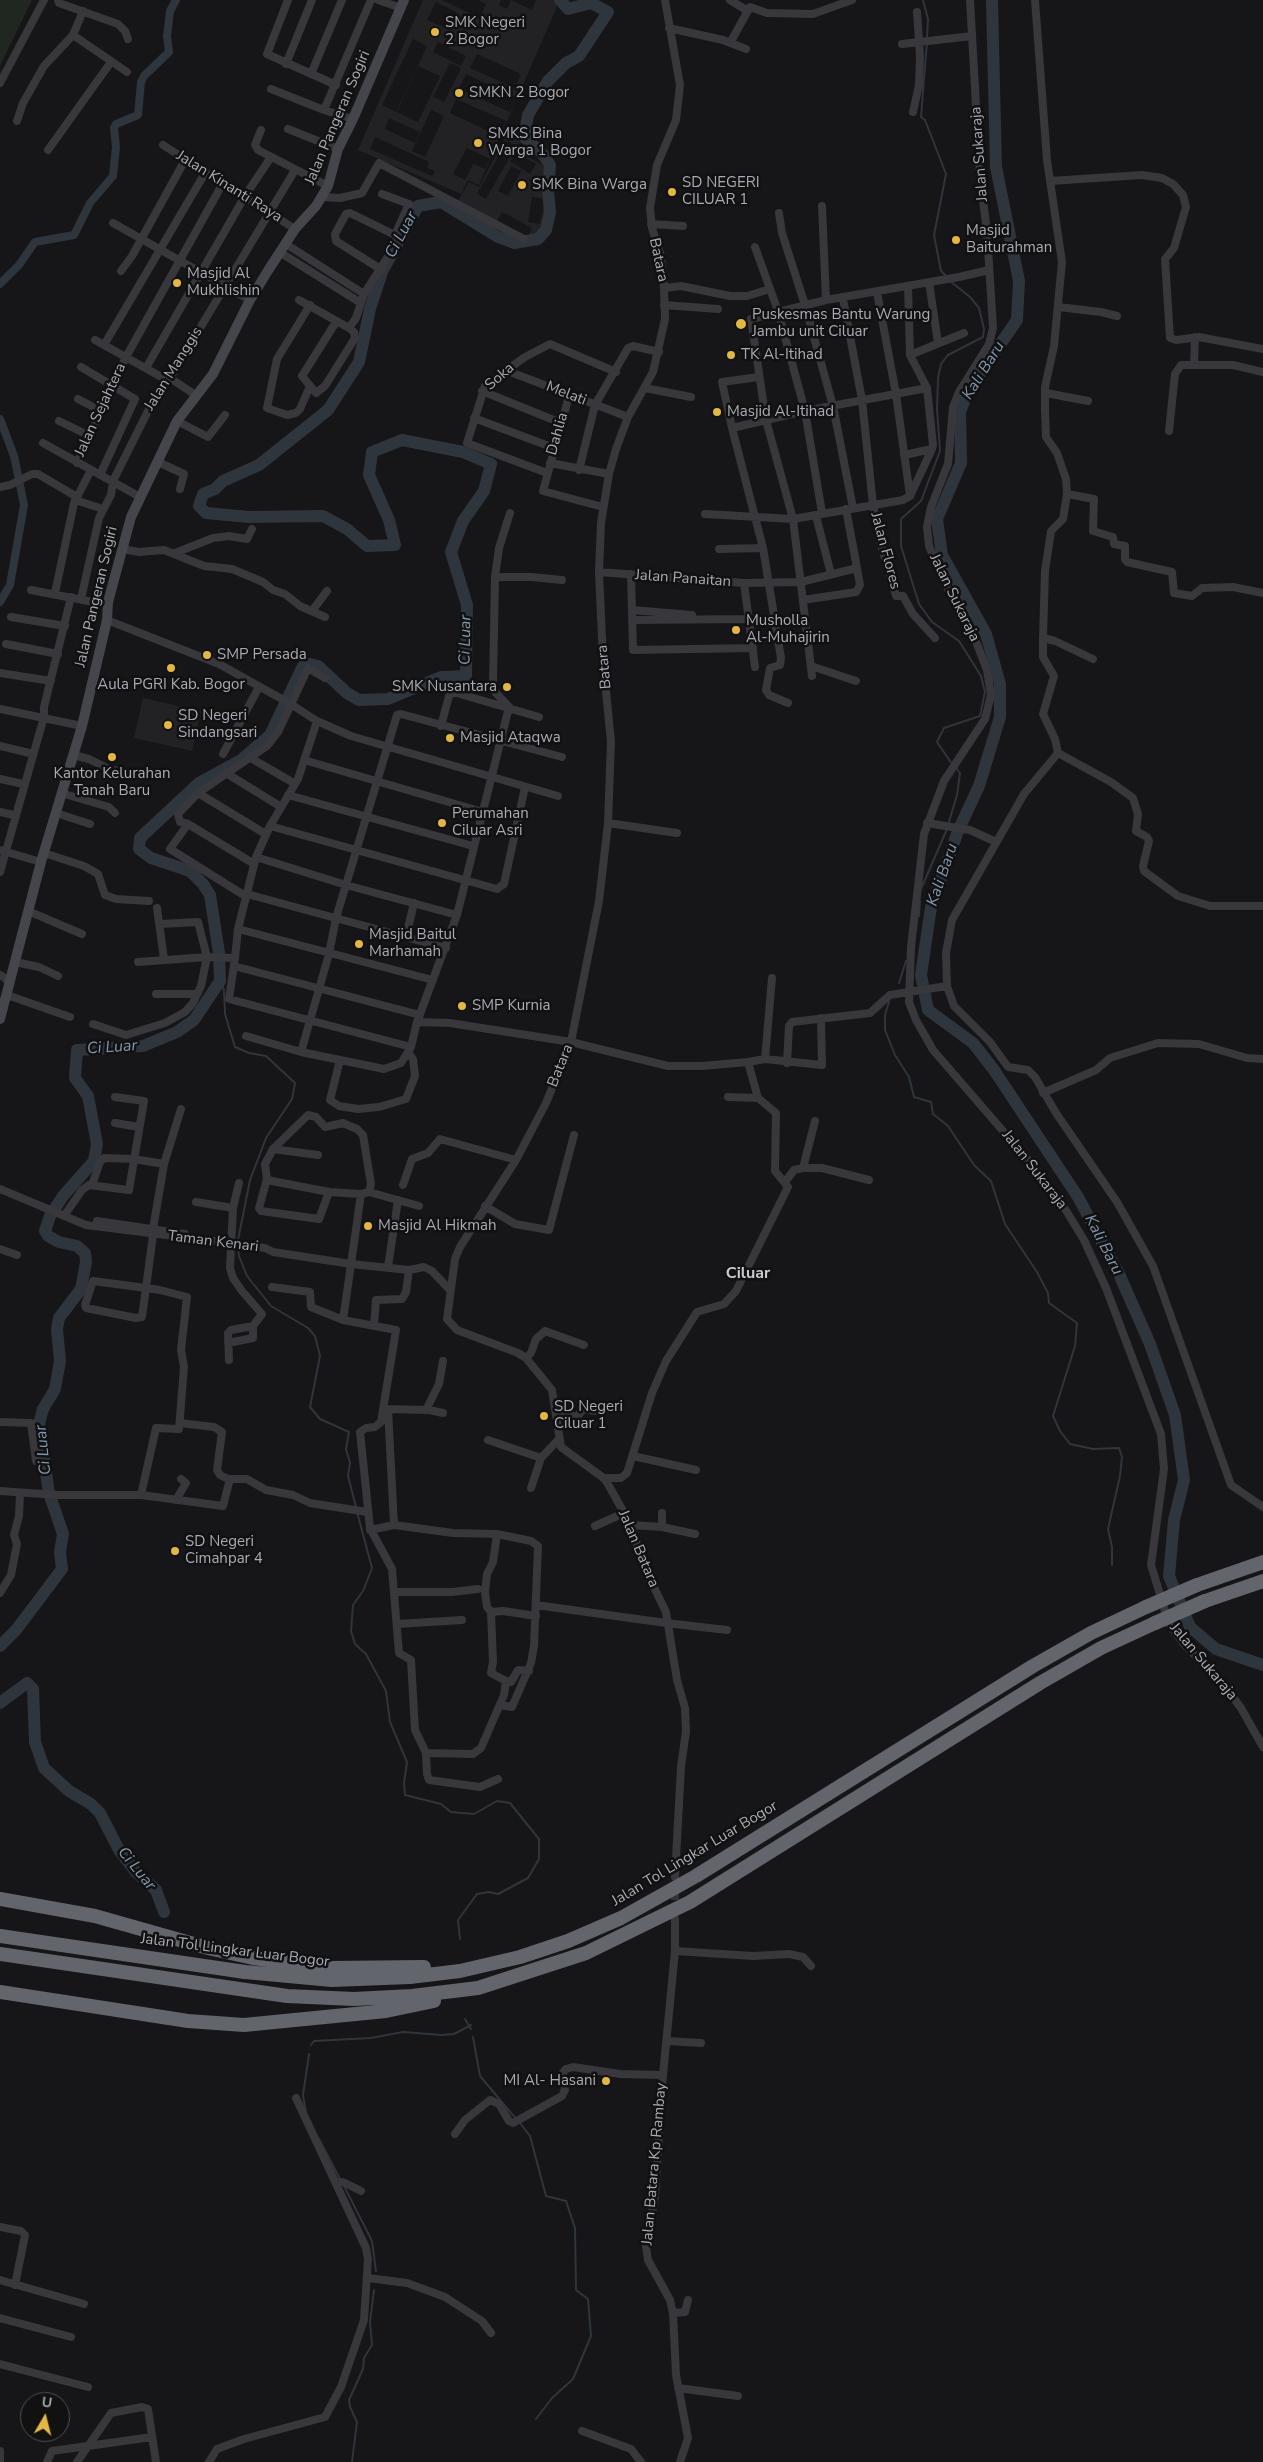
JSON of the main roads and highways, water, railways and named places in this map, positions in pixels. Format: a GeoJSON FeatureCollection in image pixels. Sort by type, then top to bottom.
{"type":"FeatureCollection","features":[{"type":"Feature","properties":{"kind":"highway","name":"Jalan Tol Lingkar Luar Bogor"},"geometry":{"type":"LineString","coordinates":[[0,1936],[245,1972],[332,1980],[378,1980],[460,1971],[520,1957],[568,1941],[621,1918],[680,1885],[1033,1666],[1091,1633],[1196,1585],[1263,1562]]}},
{"type":"Feature","properties":{"kind":"highway"},"geometry":{"type":"LineString","coordinates":[[0,1992],[188,2021],[244,2025],[386,2011],[444,1999],[478,1988],[586,1952],[690,1902],[1032,1688],[1101,1648],[1205,1601],[1263,1581]]}},
{"type":"Feature","properties":{"kind":"highway"},"geometry":{"type":"LineString","coordinates":[[0,1899],[95,1916],[208,1948],[298,1965],[330,1968],[387,1969],[426,1967],[520,1957]]}},
{"type":"Feature","properties":{"kind":"highway"},"geometry":{"type":"LineString","coordinates":[[0,1954],[218,1987],[295,1996],[364,1998],[412,1996],[478,1988]]}},
{"type":"Feature","properties":{"kind":"waterway"},"geometry":{"type":"LineString","coordinates":[[0,284],[19,265],[35,242],[74,235],[90,203],[113,176],[116,147],[114,128],[116,124],[138,115],[141,82],[144,76],[169,52],[167,36],[170,11],[176,0]]}},
{"type":"Feature","properties":{"kind":"waterway","name":"Ci Luar"},"geometry":{"type":"LineString","coordinates":[[0,1646],[16,1630],[62,1569],[60,1552],[63,1534],[49,1493],[39,1424],[43,1409],[55,1389],[60,1361],[57,1329],[59,1318],[81,1289],[86,1262],[85,1253],[77,1246],[59,1242],[48,1236],[45,1231],[50,1216],[63,1196],[94,1161],[97,1144],[88,1096],[75,1078],[77,1050],[143,1046],[177,1032],[194,1020],[220,981],[219,953],[210,895],[203,884],[190,871],[151,858],[139,849],[140,838],[199,783],[241,760],[270,735],[303,666],[310,664],[318,666],[347,693],[359,700],[388,699],[441,677],[466,676],[467,605],[451,552],[463,521],[484,491],[491,464],[463,452],[402,440],[372,452],[369,475],[389,520],[395,545],[367,546],[347,529],[323,516],[249,517],[206,513],[199,506],[203,494],[215,489],[223,481],[259,465],[328,410],[359,362],[370,309],[382,272],[418,206],[441,202],[498,237],[514,243],[538,239],[546,230],[550,212],[548,190],[550,165],[542,153],[524,137],[528,115],[548,81],[566,63],[579,56],[608,12],[591,3],[568,9],[560,0]]}},
{"type":"Feature","properties":{"kind":"waterway"},"geometry":{"type":"LineString","coordinates":[[923,0],[928,19],[927,38]]}},
{"type":"Feature","properties":{"kind":"waterway","name":"Kali Baru"},"geometry":{"type":"LineString","coordinates":[[992,0],[996,167],[1019,281],[1017,320],[968,391],[960,412],[961,463],[937,519],[942,555],[986,634],[1000,684],[1000,717],[979,786],[958,831],[931,907],[921,975],[928,1010],[973,1043],[994,1070],[1078,1197],[1119,1274],[1150,1344],[1175,1415],[1184,1480],[1174,1520],[1169,1576],[1190,1627],[1216,1649],[1263,1665]]}},
{"type":"Feature","properties":{"kind":"waterway"},"geometry":{"type":"LineString","coordinates":[[927,42],[921,117],[925,120],[946,174],[934,235],[941,271],[947,277]]}},
{"type":"Feature","properties":{"kind":"waterway"},"geometry":{"type":"LineString","coordinates":[[950,281],[970,297],[979,308],[984,329],[983,337],[948,355],[941,364],[938,378],[937,409],[940,451],[921,501],[901,519],[901,546],[919,604],[932,622],[959,641],[981,676],[985,692],[980,716],[944,728],[937,742],[952,764]]}},
{"type":"Feature","properties":{"kind":"waterway"},"geometry":{"type":"LineString","coordinates":[[0,419],[14,456],[24,505],[10,585],[0,602]]}},
{"type":"Feature","properties":{"kind":"waterway","name":"Kali Baru"},"geometry":{"type":"LineString","coordinates":[[990,672],[997,670]]}},
{"type":"Feature","properties":{"kind":"waterway"},"geometry":{"type":"LineString","coordinates":[[948,825],[957,795],[960,773],[956,768]]}},
{"type":"Feature","properties":{"kind":"waterway"},"geometry":{"type":"LineString","coordinates":[[921,889],[947,829]]}},
{"type":"Feature","properties":{"kind":"waterway"},"geometry":{"type":"LineString","coordinates":[[919,916],[920,901]]}},
{"type":"Feature","properties":{"kind":"waterway"},"geometry":{"type":"LineString","coordinates":[[899,983],[906,961]]}},
{"type":"Feature","properties":{"kind":"waterway"},"geometry":{"type":"LineString","coordinates":[[220,981],[224,990],[225,1014],[235,1047],[249,1053],[266,1056],[295,1083],[292,1099],[266,1138],[250,1180],[238,1240]]}},
{"type":"Feature","properties":{"kind":"waterway"},"geometry":{"type":"LineString","coordinates":[[889,1002],[885,1015],[885,1030],[895,1055],[909,1077],[914,1097],[931,1102],[933,1114],[948,1126],[974,1165],[991,1181],[1005,1224],[1037,1272],[1048,1293],[1049,1303],[1077,1323],[1075,1346],[1053,1416],[1060,1431],[1070,1444],[1093,1449],[1119,1448],[1122,1457],[1120,1476],[1108,1529],[1112,1547],[1112,1565]]}},
{"type":"Feature","properties":{"kind":"waterway"},"geometry":{"type":"LineString","coordinates":[[238,1248],[247,1276],[271,1306],[308,1328],[315,1336],[320,1356],[310,1407],[320,1419],[349,1432],[346,1449],[350,1463],[348,1476],[356,1507]]}},
{"type":"Feature","properties":{"kind":"waterway"},"geometry":{"type":"LineString","coordinates":[[357,1512],[372,1568],[363,1591],[353,1605],[351,1631],[355,1644],[366,1654],[386,1691],[390,1722],[407,1762],[404,1783],[405,1795],[441,1804],[451,1812],[474,1814],[497,1801],[510,1803],[539,1839],[539,1859],[528,1878],[498,1894],[489,1892],[477,1894],[458,1920],[460,1939]]}},
{"type":"Feature","properties":{"kind":"waterway","name":"Ci Luar"},"geometry":{"type":"LineString","coordinates":[[0,1703],[27,1683],[33,1689],[35,1742],[44,1768],[69,1791],[91,1804],[100,1813],[119,1850],[136,1872],[156,1890],[164,1912]]}},
{"type":"Feature","properties":{"kind":"waterway"},"geometry":{"type":"LineString","coordinates":[[465,2019],[471,2029]]}},
{"type":"Feature","properties":{"kind":"waterway"},"geometry":{"type":"LineString","coordinates":[[311,2045],[314,2041],[371,2038],[403,2032],[454,2034],[471,2025]]}},
{"type":"Feature","properties":{"kind":"waterway"},"geometry":{"type":"LineString","coordinates":[[473,2037],[480,2076],[517,2120]]}},
{"type":"Feature","properties":{"kind":"waterway"},"geometry":{"type":"LineString","coordinates":[[306,2113],[303,2095],[309,2054]]}},
{"type":"Feature","properties":{"kind":"waterway"},"geometry":{"type":"LineString","coordinates":[[520,2123],[530,2136],[546,2196],[566,2201],[575,2228],[576,2290],[588,2299],[591,2336],[573,2379],[552,2398],[536,2419]]}},
{"type":"Feature","properties":{"kind":"waterway"},"geometry":{"type":"LineString","coordinates":[[319,2139],[340,2179]]}},
{"type":"Feature","properties":{"kind":"waterway"},"geometry":{"type":"LineString","coordinates":[[344,2186],[372,2241],[376,2271]]}},
{"type":"Feature","properties":{"kind":"waterway"},"geometry":{"type":"LineString","coordinates":[[352,2462],[357,2422],[349,2400],[363,2369],[364,2358],[372,2345],[370,2322],[374,2290]]}},
{"type":"Feature","properties":{"kind":"tunnel"},"geometry":{"type":"LineString","coordinates":[[675,1886],[675,1912]]}},
{"type":"Feature","properties":{"kind":"place","name":"SMK Negeri 2 Bogor"},"geometry":{"type":"Point","coordinates":[435,32]}},
{"type":"Feature","properties":{"kind":"place","name":"SMKN 2 Bogor"},"geometry":{"type":"Point","coordinates":[459,93]}},
{"type":"Feature","properties":{"kind":"place","name":"SMKS Bina Warga 1 Bogor"},"geometry":{"type":"Point","coordinates":[478,143]}},
{"type":"Feature","properties":{"kind":"place","name":"SMK Bina Warga"},"geometry":{"type":"Point","coordinates":[522,185]}},
{"type":"Feature","properties":{"kind":"place","name":"SD NEGERI CILUAR 1"},"geometry":{"type":"Point","coordinates":[672,192]}},
{"type":"Feature","properties":{"kind":"place","name":"Masjid Baiturahman"},"geometry":{"type":"Point","coordinates":[956,240]}},
{"type":"Feature","properties":{"kind":"place","name":"Masjid Al Mukhlishin"},"geometry":{"type":"Point","coordinates":[177,283]}},
{"type":"Feature","properties":{"kind":"place","name":"Puskesmas Bantu Warung Jambu unit Ciluar"},"geometry":{"type":"Point","coordinates":[741,324]}},
{"type":"Feature","properties":{"kind":"place","name":"TK Al-Itihad"},"geometry":{"type":"Point","coordinates":[731,355]}},
{"type":"Feature","properties":{"kind":"place","name":"Masjid Al-Itihad"},"geometry":{"type":"Point","coordinates":[717,412]}},
{"type":"Feature","properties":{"kind":"place","name":"Musholla Al-Muhajirin"},"geometry":{"type":"Point","coordinates":[736,630]}},
{"type":"Feature","properties":{"kind":"place","name":"SMP Persada"},"geometry":{"type":"Point","coordinates":[207,655]}},
{"type":"Feature","properties":{"kind":"place","name":"Aula PGRI Kab. Bogor"},"geometry":{"type":"Point","coordinates":[171,668]}},
{"type":"Feature","properties":{"kind":"place","name":"SMK Nusantara"},"geometry":{"type":"Point","coordinates":[507,687]}},
{"type":"Feature","properties":{"kind":"place","name":"SD Negeri Sindangsari"},"geometry":{"type":"Point","coordinates":[168,725]}},
{"type":"Feature","properties":{"kind":"place","name":"Masjid Ataqwa"},"geometry":{"type":"Point","coordinates":[450,738]}},
{"type":"Feature","properties":{"kind":"place","name":"Kantor Kelurahan Tanah Baru"},"geometry":{"type":"Point","coordinates":[112,757]}},
{"type":"Feature","properties":{"kind":"place","name":"Perumahan Ciluar Asri"},"geometry":{"type":"Point","coordinates":[442,823]}},
{"type":"Feature","properties":{"kind":"place","name":"Masjid Baitul Marhamah"},"geometry":{"type":"Point","coordinates":[359,944]}},
{"type":"Feature","properties":{"kind":"place","name":"SMP Kurnia"},"geometry":{"type":"Point","coordinates":[462,1006]}},
{"type":"Feature","properties":{"kind":"place","name":"Masjid Al Hikmah"},"geometry":{"type":"Point","coordinates":[368,1226]}},
{"type":"Feature","properties":{"kind":"place","name":"SD Negeri Ciluar 1"},"geometry":{"type":"Point","coordinates":[544,1416]}},
{"type":"Feature","properties":{"kind":"place","name":"SD Negeri Cimahpar 4"},"geometry":{"type":"Point","coordinates":[175,1551]}},
{"type":"Feature","properties":{"kind":"place","name":"MI Al- Hasani"},"geometry":{"type":"Point","coordinates":[606,2081]}},
{"type":"Feature","properties":{"kind":"district","name":"Ciluar"},"geometry":{"type":"Point","coordinates":[748,1274]}}]}
